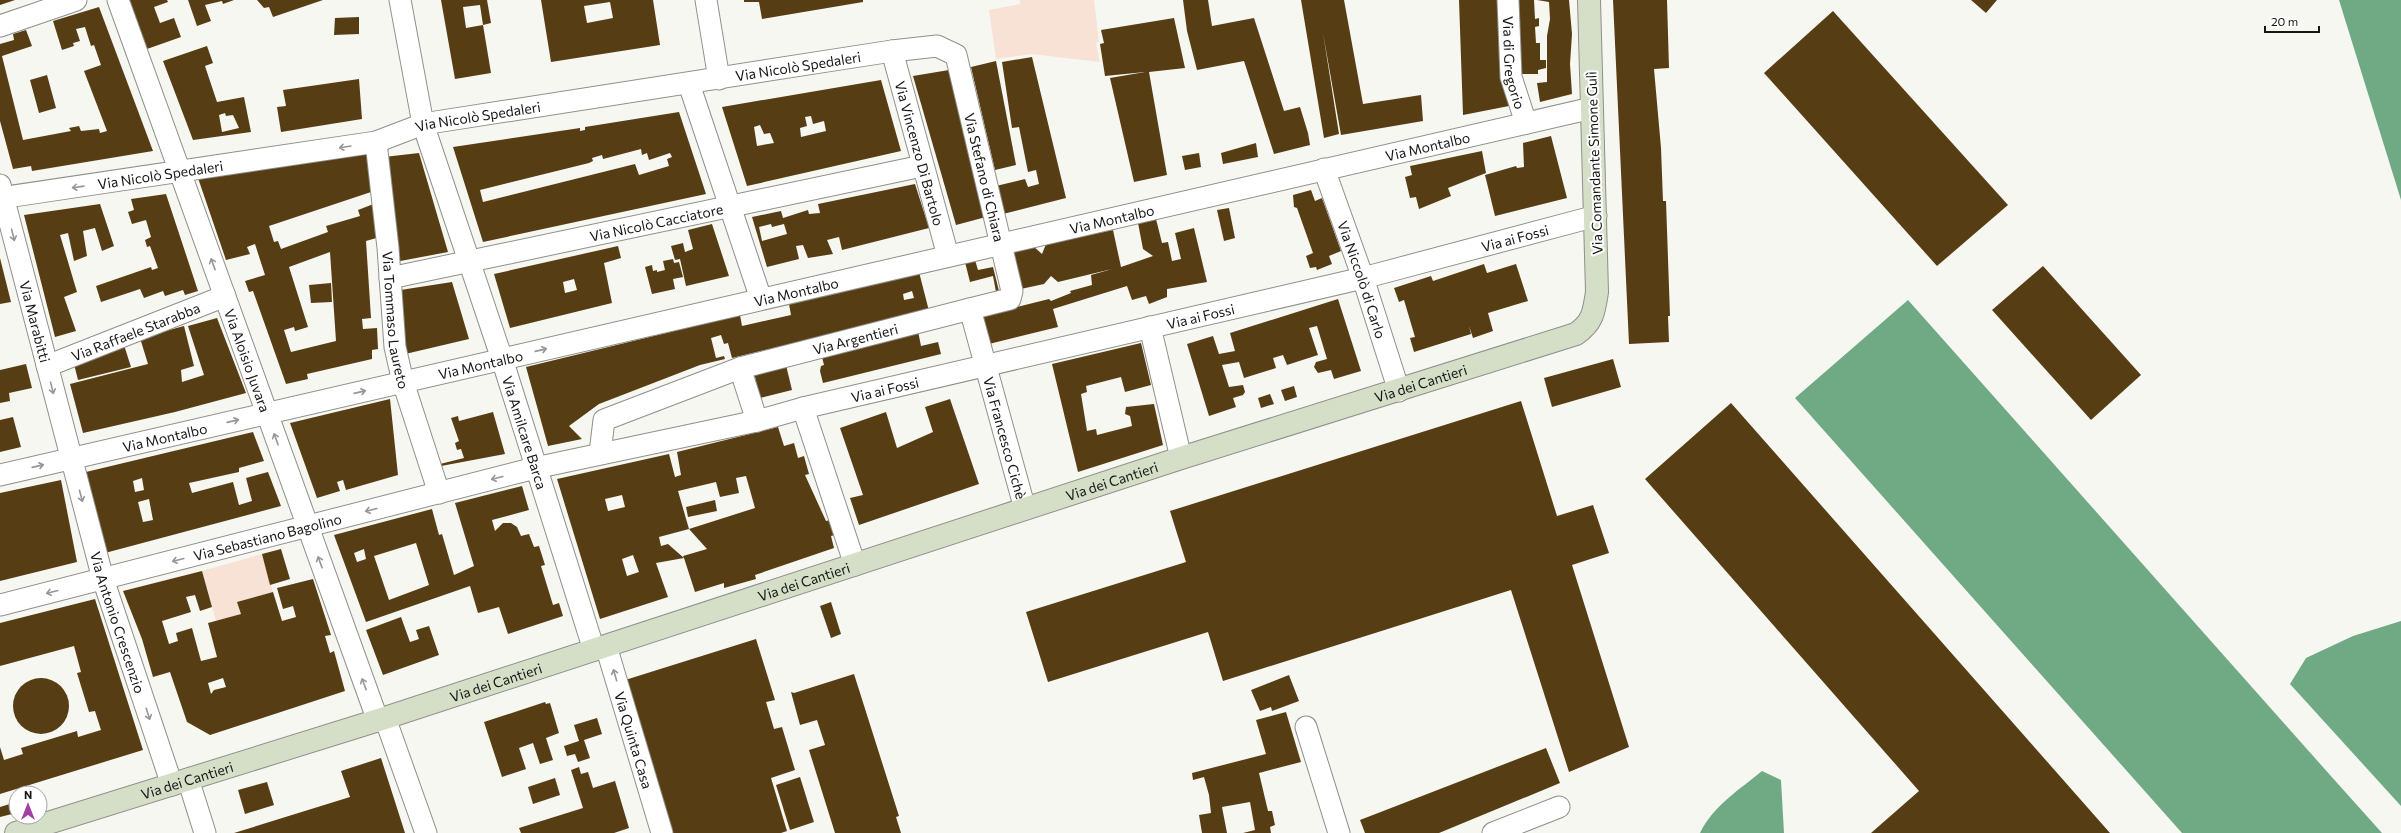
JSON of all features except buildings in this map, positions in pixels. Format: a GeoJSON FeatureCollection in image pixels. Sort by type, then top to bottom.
{"type":"FeatureCollection","features":[{"type":"Feature","properties":{"kind":"main road","name":"Via Comandante Simone Gulì"},"geometry":{"type":"LineString","coordinates":[[1589,0],[1598,292],[1595,310],[1589,325]]}},
{"type":"Feature","properties":{"kind":"main road","name":"Via dei Cantieri"},"geometry":{"type":"LineString","coordinates":[[16,833],[381,720],[1182,458],[1560,341],[1576,334],[1589,325]]}},
{"type":"Feature","properties":{"kind":"street"},"geometry":{"type":"LineString","coordinates":[[0,26],[76,0]]}},
{"type":"Feature","properties":{"kind":"street","name":"Via Aloisio Juvara"},"geometry":{"type":"LineString","coordinates":[[118,0],[308,526],[381,720],[426,833]]}},
{"type":"Feature","properties":{"kind":"street","name":"Via Amilcare Barca"},"geometry":{"type":"LineString","coordinates":[[400,0],[423,124],[502,359],[535,468],[600,648]]}},
{"type":"Feature","properties":{"kind":"street"},"geometry":{"type":"LineString","coordinates":[[706,0],[719,79]]}},
{"type":"Feature","properties":{"kind":"street","name":"Via di Gregorio"},"geometry":{"type":"LineString","coordinates":[[1508,0],[1511,77],[1526,123]]}},
{"type":"Feature","properties":{"kind":"street","name":"Via Nicolò Spedaleri"},"geometry":{"type":"LineString","coordinates":[[1,193],[180,172],[376,142],[423,124],[689,84],[892,51],[937,46],[956,55]]}},
{"type":"Feature","properties":{"kind":"street","name":"Via Vincenzo Di Bartolo"},"geometry":{"type":"LineString","coordinates":[[892,51],[922,166],[948,256]]}},
{"type":"Feature","properties":{"kind":"street","name":"Via Stefano di Chiara"},"geometry":{"type":"LineString","coordinates":[[956,55],[1002,244],[1012,291],[1010,299]]}},
{"type":"Feature","properties":{"kind":"street"},"geometry":{"type":"LineString","coordinates":[[689,84],[761,299]]}},
{"type":"Feature","properties":{"kind":"street","name":"Via Montalbo"},"geometry":{"type":"LineString","coordinates":[[0,475],[1592,108]]}},
{"type":"Feature","properties":{"kind":"street","name":"Via Tommaso Laureto"},"geometry":{"type":"LineString","coordinates":[[376,142],[390,278],[395,347],[403,382],[439,493]]}},
{"type":"Feature","properties":{"kind":"street","name":"Via Nicolò Cacciatore"},"geometry":{"type":"LineString","coordinates":[[390,278],[922,166]]}},
{"type":"Feature","properties":{"kind":"street","name":"Via Niccolò di Carlo"},"geometry":{"type":"LineString","coordinates":[[1324,169],[1363,278],[1399,391]]}},
{"type":"Feature","properties":{"kind":"street","name":"Via Marabitti"},"geometry":{"type":"LineString","coordinates":[[1,193],[70,458]]}},
{"type":"Feature","properties":{"kind":"street","name":"Via ai Fossi"},"geometry":{"type":"LineString","coordinates":[[600,453],[757,421],[803,408],[985,367],[1150,326],[1363,278],[1596,216]]}},
{"type":"Feature","properties":{"kind":"street","name":"Via Raffaele Starabba"},"geometry":{"type":"LineString","coordinates":[[47,366],[225,296]]}},
{"type":"Feature","properties":{"kind":"street","name":"Via Argentieri"},"geometry":{"type":"LineString","coordinates":[[600,453],[604,420],[740,368],[1010,299]]}},
{"type":"Feature","properties":{"kind":"street","name":"Via Francesco Cichè"},"geometry":{"type":"LineString","coordinates":[[970,309],[1025,509]]}},
{"type":"Feature","properties":{"kind":"street"},"geometry":{"type":"LineString","coordinates":[[1150,326],[1182,458]]}},
{"type":"Feature","properties":{"kind":"street"},"geometry":{"type":"LineString","coordinates":[[740,368],[757,421]]}},
{"type":"Feature","properties":{"kind":"street"},"geometry":{"type":"LineString","coordinates":[[803,408],[855,565]]}},
{"type":"Feature","properties":{"kind":"street","name":"Via Sebastiano Bagolino"},"geometry":{"type":"LineString","coordinates":[[0,605],[535,468],[600,453]]}},
{"type":"Feature","properties":{"kind":"street","name":"Via Antonio Crescenzio"},"geometry":{"type":"LineString","coordinates":[[70,458],[103,579],[180,782],[206,833]]}},
{"type":"Feature","properties":{"kind":"street","name":"Via Quinta Casa"},"geometry":{"type":"LineString","coordinates":[[600,648],[662,833]]}},
{"type":"Feature","properties":{"kind":"street"},"geometry":{"type":"LineString","coordinates":[[1306,727],[1339,833]]}},
{"type":"Feature","properties":{"kind":"street"},"geometry":{"type":"LineString","coordinates":[[1493,833],[1559,807]]}},
{"type":"Feature","properties":{"kind":"shaded area"},"geometry":{"type":"Polygon","coordinates":[[[1020,0],[1094,0],[1099,42],[1096,43],[1100,62],[1031,54],[996,59],[989,10],[1020,4],[1020,0]]]}},
{"type":"Feature","properties":{"kind":"shaded area"},"geometry":{"type":"Polygon","coordinates":[[[2339,0],[2401,0],[2401,200],[2339,0]]]}},
{"type":"Feature","properties":{"kind":"shaded area"},"geometry":{"type":"Polygon","coordinates":[[[1908,300],[2382,833],[2182,833],[1795,398],[1908,300]]]}},
{"type":"Feature","properties":{"kind":"shaded area"},"geometry":{"type":"Polygon","coordinates":[[[262,554],[273,592],[238,602],[241,614],[216,621],[202,571],[262,554]]]}},
{"type":"Feature","properties":{"kind":"shaded area"},"geometry":{"type":"Polygon","coordinates":[[[2401,621],[2401,806],[2290,684],[2306,658],[2353,636],[2401,621]]]}},
{"type":"Feature","properties":{"kind":"shaded area"},"geometry":{"type":"Polygon","coordinates":[[[1762,771],[1781,780],[1784,833],[1700,833],[1705,823],[1719,807],[1762,771]]]}}]}
